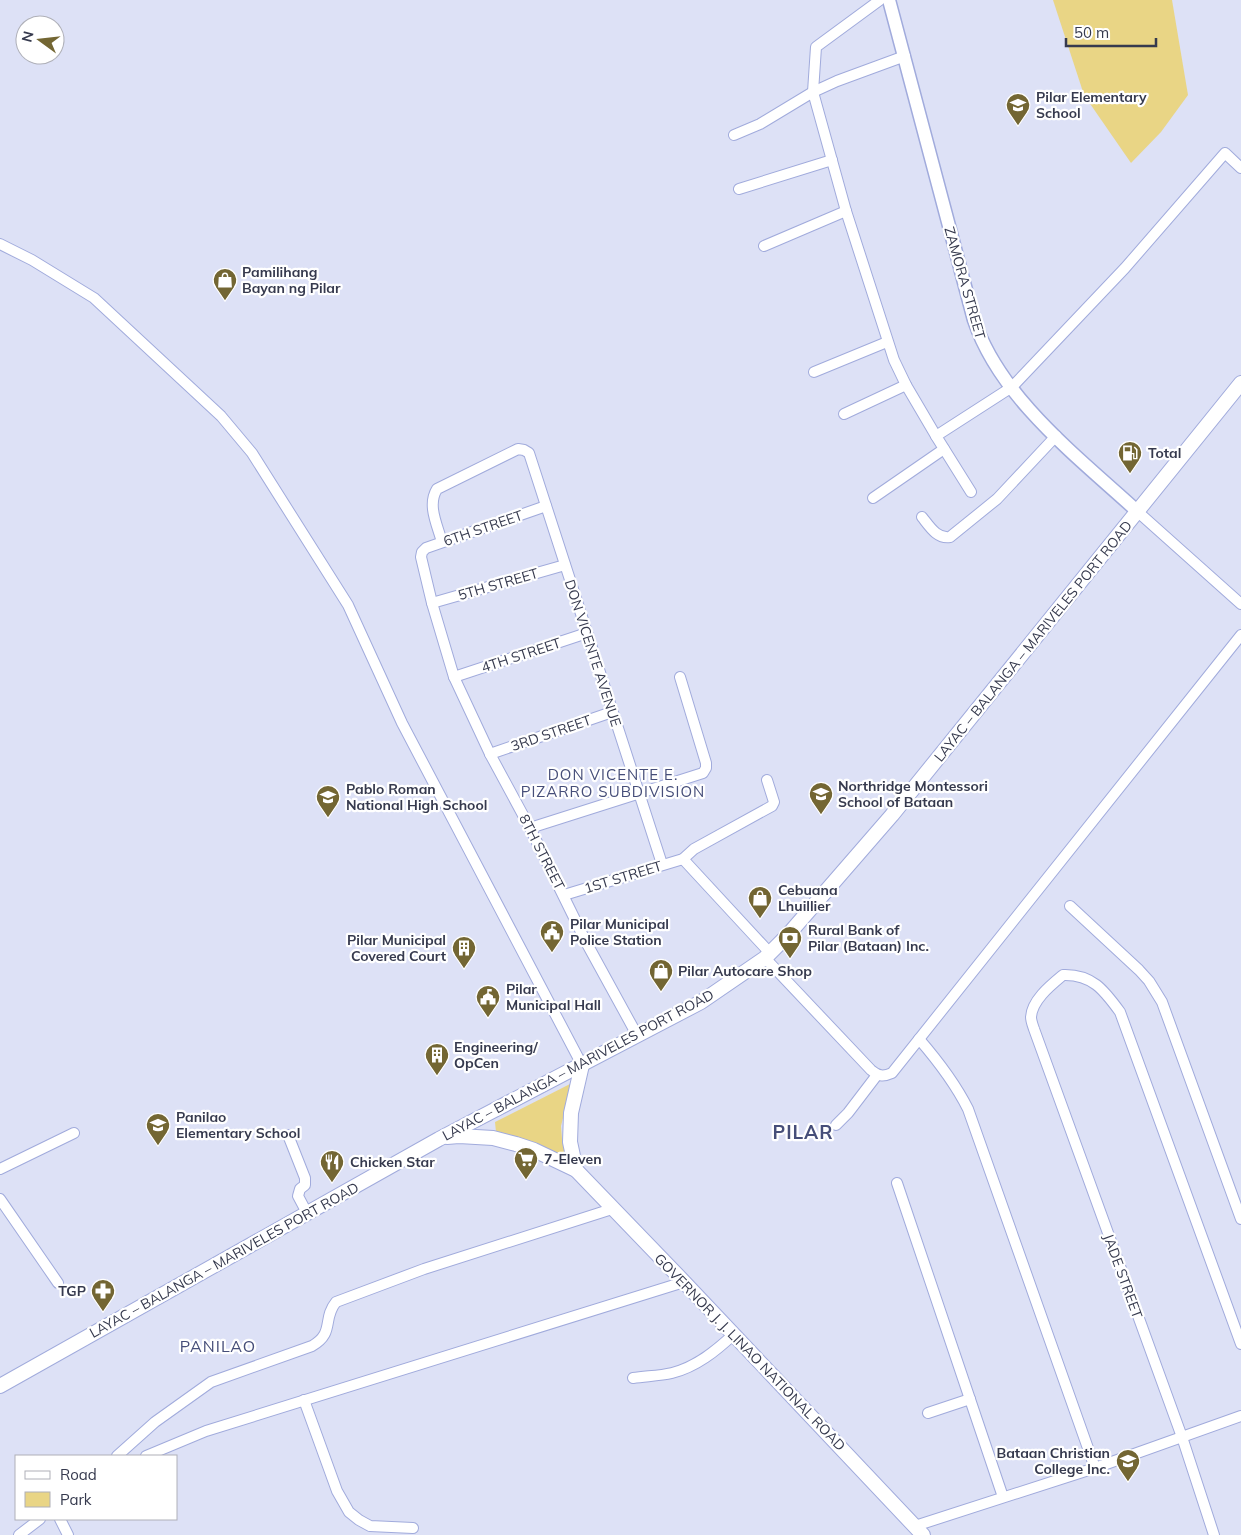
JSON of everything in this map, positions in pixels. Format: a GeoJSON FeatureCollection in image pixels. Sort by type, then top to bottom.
{"type":"FeatureCollection","features":[{"type":"Feature","properties":{"kind":"main road","name":"LAYAC – BALANGA – MARIVELES PORT ROAD"},"geometry":{"type":"LineString","coordinates":[[0,1386],[439,1139],[705,999],[768,955],[787,936],[892,815],[1241,383]]}},
{"type":"Feature","properties":{"kind":"main road"},"geometry":{"type":"LineString","coordinates":[[576,1170],[570,1142],[571,1112],[582,1065]]}},
{"type":"Feature","properties":{"kind":"main road","name":"GOVERNOR J. J. LINAO NATIONAL ROAD"},"geometry":{"type":"LineString","coordinates":[[439,1139],[459,1136],[493,1138],[534,1150],[576,1170],[919,1530]]}},
{"type":"Feature","properties":{"kind":"street"},"geometry":{"type":"LineString","coordinates":[[880,0],[816,47],[813,92],[846,211],[887,342],[906,385],[971,492]]}},
{"type":"Feature","properties":{"kind":"street","name":"ZAMORA STREET"},"geometry":{"type":"LineString","coordinates":[[890,0],[980,340],[990,359],[1012,388],[1056,436],[1138,512]]}},
{"type":"Feature","properties":{"kind":"street"},"geometry":{"type":"LineString","coordinates":[[734,135],[760,124],[813,92],[905,56]]}},
{"type":"Feature","properties":{"kind":"street"},"geometry":{"type":"LineString","coordinates":[[936,436],[1012,388],[1125,268],[1225,154],[1241,168]]}},
{"type":"Feature","properties":{"kind":"street"},"geometry":{"type":"LineString","coordinates":[[739,189],[832,160]]}},
{"type":"Feature","properties":{"kind":"street"},"geometry":{"type":"LineString","coordinates":[[764,246],[846,211]]}},
{"type":"Feature","properties":{"kind":"street"},"geometry":{"type":"LineString","coordinates":[[0,244],[32,260],[94,298],[221,416],[252,453],[348,605],[402,723],[582,1065]]}},
{"type":"Feature","properties":{"kind":"street"},"geometry":{"type":"LineString","coordinates":[[814,372],[887,342]]}},
{"type":"Feature","properties":{"kind":"street"},"geometry":{"type":"LineString","coordinates":[[844,414],[906,385]]}},
{"type":"Feature","properties":{"kind":"street"},"geometry":{"type":"LineString","coordinates":[[922,517],[937,534],[944,538],[950,538],[997,499],[1056,436]]}},
{"type":"Feature","properties":{"kind":"street","name":"DON VICENTE AVENUE"},"geometry":{"type":"LineString","coordinates":[[442,542],[431,503],[432,496],[437,489],[518,449],[529,453],[662,864]]}},
{"type":"Feature","properties":{"kind":"street"},"geometry":{"type":"LineString","coordinates":[[873,498],[944,449]]}},
{"type":"Feature","properties":{"kind":"street","name":"6TH STREET"},"geometry":{"type":"LineString","coordinates":[[422,552],[442,542],[546,506]]}},
{"type":"Feature","properties":{"kind":"street"},"geometry":{"type":"LineString","coordinates":[[1138,512],[1241,604]]}},
{"type":"Feature","properties":{"kind":"street","name":"8TH STREET"},"geometry":{"type":"LineString","coordinates":[[422,552],[421,557],[432,603],[454,677],[490,754],[530,828],[586,942],[637,1035]]}},
{"type":"Feature","properties":{"kind":"street","name":"5TH STREET"},"geometry":{"type":"LineString","coordinates":[[432,603],[565,565]]}},
{"type":"Feature","properties":{"kind":"street","name":"4TH STREET"},"geometry":{"type":"LineString","coordinates":[[454,677],[587,633]]}},
{"type":"Feature","properties":{"kind":"street"},"geometry":{"type":"LineString","coordinates":[[767,780],[774,802],[772,806],[694,849],[683,859],[877,1075],[885,1076],[892,1073],[1241,635]]}},
{"type":"Feature","properties":{"kind":"street"},"geometry":{"type":"LineString","coordinates":[[530,828],[704,772],[706,763],[680,677]]}},
{"type":"Feature","properties":{"kind":"street","name":"3RD STREET"},"geometry":{"type":"LineString","coordinates":[[490,754],[612,712]]}},
{"type":"Feature","properties":{"kind":"street","name":"1ST STREET"},"geometry":{"type":"LineString","coordinates":[[564,895],[683,859]]}},
{"type":"Feature","properties":{"kind":"street"},"geometry":{"type":"LineString","coordinates":[[1070,906],[1139,970],[1162,1002],[1241,1219]]}},
{"type":"Feature","properties":{"kind":"street","name":"JADE STREET"},"geometry":{"type":"LineString","coordinates":[[1214,1535],[1182,1437],[1034,1030],[1031,1017],[1035,1006],[1044,992],[1063,974],[1081,976],[1093,982],[1108,996],[1120,1012],[1241,1344]]}},
{"type":"Feature","properties":{"kind":"street"},"geometry":{"type":"LineString","coordinates":[[919,1039],[948,1075],[968,1109],[1095,1468]]}},
{"type":"Feature","properties":{"kind":"street"},"geometry":{"type":"LineString","coordinates":[[836,1125],[848,1113],[877,1075]]}},
{"type":"Feature","properties":{"kind":"street"},"geometry":{"type":"LineString","coordinates":[[0,1169],[74,1133]]}},
{"type":"Feature","properties":{"kind":"street"},"geometry":{"type":"LineString","coordinates":[[288,1135],[305,1178],[305,1185],[300,1190],[298,1196],[306,1213]]}},
{"type":"Feature","properties":{"kind":"street"},"geometry":{"type":"LineString","coordinates":[[897,1183],[1003,1497]]}},
{"type":"Feature","properties":{"kind":"street"},"geometry":{"type":"LineString","coordinates":[[0,1199],[58,1284]]}},
{"type":"Feature","properties":{"kind":"street"},"geometry":{"type":"LineString","coordinates":[[118,1455],[155,1422],[211,1382],[322,1341],[326,1333],[330,1309],[336,1302],[424,1269],[612,1209]]}},
{"type":"Feature","properties":{"kind":"street"},"geometry":{"type":"LineString","coordinates":[[148,1455],[206,1431],[684,1282]]}},
{"type":"Feature","properties":{"kind":"street"},"geometry":{"type":"LineString","coordinates":[[633,1378],[670,1374],[686,1369],[716,1350],[734,1334]]}},
{"type":"Feature","properties":{"kind":"street"},"geometry":{"type":"LineString","coordinates":[[928,1413],[970,1399]]}},
{"type":"Feature","properties":{"kind":"street"},"geometry":{"type":"LineString","coordinates":[[304,1400],[337,1491],[349,1512],[370,1526],[413,1528]]}},
{"type":"Feature","properties":{"kind":"street"},"geometry":{"type":"LineString","coordinates":[[919,1530],[1003,1497],[1095,1468],[1241,1416]]}},
{"type":"Feature","properties":{"kind":"street"},"geometry":{"type":"LineString","coordinates":[[19,1535],[39,1520]]}},
{"type":"Feature","properties":{"kind":"street"},"geometry":{"type":"LineString","coordinates":[[60,1520],[68,1535]]}},
{"type":"Feature","properties":{"kind":"green space"},"geometry":{"type":"Polygon","coordinates":[[[1053,0],[1172,0],[1188,95],[1161,132],[1131,163],[1084,95],[1053,0]]]}},
{"type":"Feature","properties":{"kind":"green space"},"geometry":{"type":"Polygon","coordinates":[[[572,1083],[561,1126],[562,1139],[569,1161],[523,1140],[496,1132],[495,1122],[572,1083]]]}},
{"type":"Feature","properties":{"kind":"place","name":"Pilar Elementary School"},"geometry":{"type":"Point","coordinates":[1018,126]}},
{"type":"Feature","properties":{"kind":"place","name":"Pamilihang Bayan ng Pilar"},"geometry":{"type":"Point","coordinates":[225,301]}},
{"type":"Feature","properties":{"kind":"place","name":"Total"},"geometry":{"type":"Point","coordinates":[1130,474]}},
{"type":"Feature","properties":{"kind":"place","name":"Northridge Montessori School of Bataan"},"geometry":{"type":"Point","coordinates":[821,815]}},
{"type":"Feature","properties":{"kind":"place","name":"Pablo Roman National High School"},"geometry":{"type":"Point","coordinates":[328,818]}},
{"type":"Feature","properties":{"kind":"place","name":"Cebuana Lhuillier"},"geometry":{"type":"Point","coordinates":[760,919]}},
{"type":"Feature","properties":{"kind":"place","name":"Pilar Municipal Police Station"},"geometry":{"type":"Point","coordinates":[552,953]}},
{"type":"Feature","properties":{"kind":"place","name":"Rural Bank of Pilar (Bataan) Inc."},"geometry":{"type":"Point","coordinates":[790,959]}},
{"type":"Feature","properties":{"kind":"place","name":"Pilar Municipal Covered Court"},"geometry":{"type":"Point","coordinates":[464,969]}},
{"type":"Feature","properties":{"kind":"place","name":"Pilar Autocare Shop"},"geometry":{"type":"Point","coordinates":[661,992]}},
{"type":"Feature","properties":{"kind":"place","name":"Pilar Municipal Hall"},"geometry":{"type":"Point","coordinates":[488,1018]}},
{"type":"Feature","properties":{"kind":"place","name":"Engineering/ OpCen"},"geometry":{"type":"Point","coordinates":[437,1076]}},
{"type":"Feature","properties":{"kind":"place","name":"Panilao Elementary School"},"geometry":{"type":"Point","coordinates":[158,1146]}},
{"type":"Feature","properties":{"kind":"place","name":"7-Eleven"},"geometry":{"type":"Point","coordinates":[526,1180]}},
{"type":"Feature","properties":{"kind":"place","name":"Chicken Star"},"geometry":{"type":"Point","coordinates":[332,1183]}},
{"type":"Feature","properties":{"kind":"place","name":"TGP"},"geometry":{"type":"Point","coordinates":[103,1312]}},
{"type":"Feature","properties":{"kind":"place","name":"Bataan Christian College Inc."},"geometry":{"type":"Point","coordinates":[1128,1482]}},
{"type":"Feature","properties":{"kind":"district","name":"DON VICENTE E. PIZARRO SUBDIVISION"},"geometry":{"type":"Point","coordinates":[613,782]}},
{"type":"Feature","properties":{"kind":"district","name":"PILAR"},"geometry":{"type":"Point","coordinates":[803,1132]}},
{"type":"Feature","properties":{"kind":"district","name":"PANILAO"},"geometry":{"type":"Point","coordinates":[218,1346]}}]}
